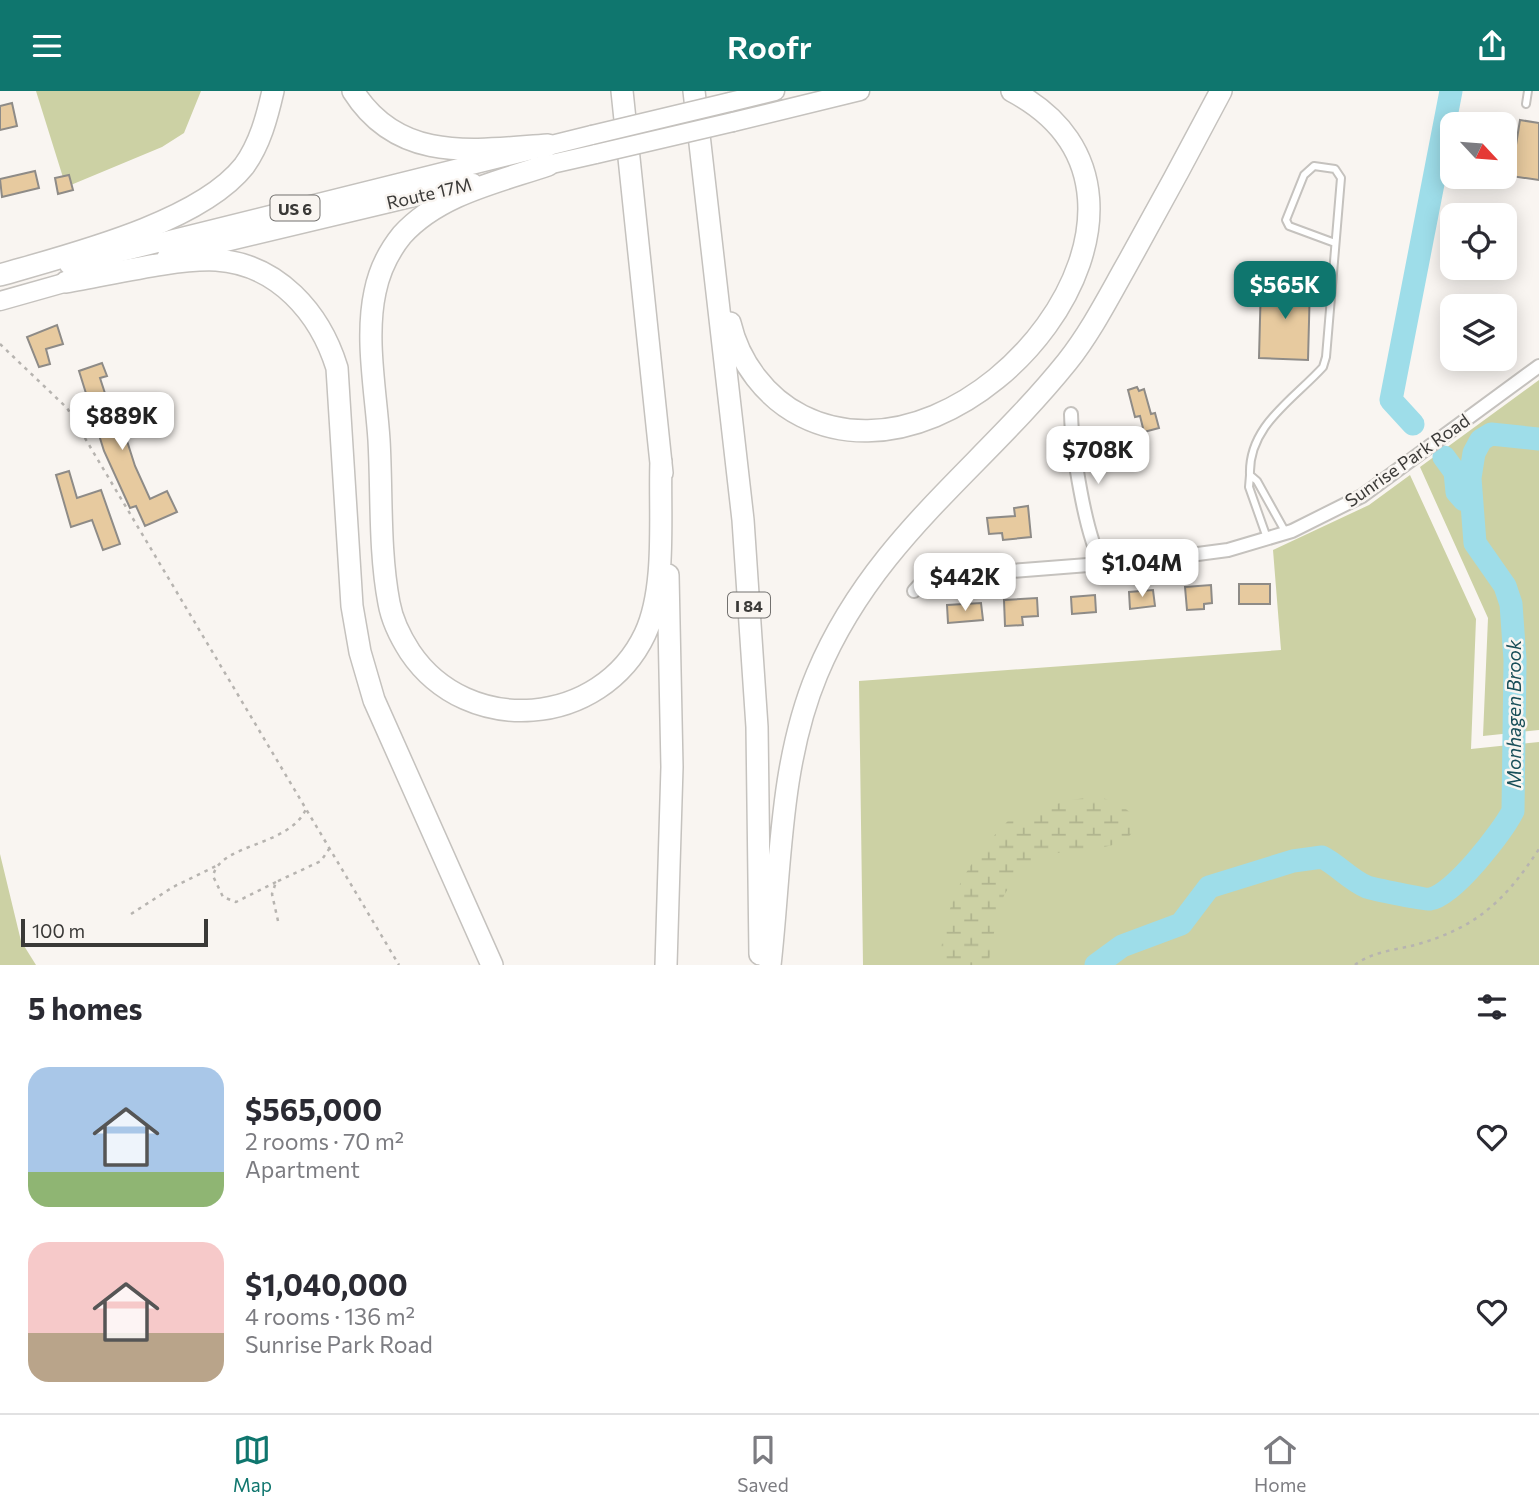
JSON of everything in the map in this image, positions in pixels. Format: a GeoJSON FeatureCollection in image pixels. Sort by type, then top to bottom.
{"type":"FeatureCollection","features":[{"type":"Feature","properties":{"kind":"highway"},"geometry":{"type":"LineString","coordinates":[[0,275],[137,231],[210,197],[244,165],[265,124],[273,91]]}},
{"type":"Feature","properties":{"kind":"highway"},"geometry":{"type":"LineString","coordinates":[[353,91],[386,126],[421,145],[463,151],[548,155]]}},
{"type":"Feature","properties":{"kind":"highway"},"geometry":{"type":"LineString","coordinates":[[622,91],[661,461],[671,633],[672,727],[666,965]]}},
{"type":"Feature","properties":{"kind":"highway","name":"I 84"},"geometry":{"type":"LineString","coordinates":[[694,91],[743,520],[751,624],[759,807],[760,965]]}},
{"type":"Feature","properties":{"kind":"highway"},"geometry":{"type":"LineString","coordinates":[[712,246],[732,330],[740,352],[766,389],[791,411],[825,426],[859,432],[901,427],[947,410],[1009,367],[1044,329],[1072,285],[1087,244],[1089,199],[1078,159],[1069,142],[1043,111],[1012,91]]}},
{"type":"Feature","properties":{"kind":"highway"},"geometry":{"type":"LineString","coordinates":[[771,965],[793,755],[808,699],[839,626],[867,581],[902,536],[1034,398],[1079,345],[1166,195],[1221,91]]}},
{"type":"Feature","properties":{"kind":"highway"},"geometry":{"type":"LineString","coordinates":[[548,155],[453,198],[425,215],[401,236],[390,253],[375,293],[373,336],[387,587],[398,629],[417,661],[443,686],[465,699],[509,711],[552,709],[574,702],[606,684],[635,652],[653,609],[661,461]]}},
{"type":"Feature","properties":{"kind":"highway"},"geometry":{"type":"LineString","coordinates":[[66,282],[198,260],[234,263],[285,288],[300,300],[323,331],[337,368],[352,606],[360,652],[374,700],[492,965]]}},
{"type":"Feature","properties":{"kind":"main road","name":"Route 17M"},"geometry":{"type":"LineString","coordinates":[[0,301],[548,155],[592,135],[775,91]]}},
{"type":"Feature","properties":{"kind":"main road","name":"Route 17M"},"geometry":{"type":"LineString","coordinates":[[0,285],[79,262],[548,155],[596,155],[860,91]]}},
{"type":"Feature","properties":{"kind":"street","name":"Sunrise Park Road"},"geometry":{"type":"LineString","coordinates":[[914,591],[922,582],[960,575],[1192,556],[1267,540],[1362,496],[1539,366]]}},
{"type":"Feature","properties":{"kind":"street"},"geometry":{"type":"LineString","coordinates":[[1071,414],[1087,526],[1093,549],[1102,563]]}},
{"type":"Feature","properties":{"kind":"lane"},"geometry":{"type":"LineString","coordinates":[[1526,104],[1528,91]]}},
{"type":"Feature","properties":{"kind":"lane"},"geometry":{"type":"LineString","coordinates":[[1267,540],[1249,487],[1250,460],[1258,436],[1270,419],[1323,367],[1335,243],[1340,178],[1335,169],[1314,166],[1304,175],[1286,220],[1289,226],[1335,243]]}},
{"type":"Feature","properties":{"kind":"lane"},"geometry":{"type":"LineString","coordinates":[[1250,475],[1257,481],[1286,533]]}},
{"type":"Feature","properties":{"kind":"path"},"geometry":{"type":"LineString","coordinates":[[0,344],[66,408],[399,965]]}},
{"type":"Feature","properties":{"kind":"path"},"geometry":{"type":"LineString","coordinates":[[131,914],[173,887],[218,865],[232,855],[292,829],[306,809]]}},
{"type":"Feature","properties":{"kind":"path"},"geometry":{"type":"LineString","coordinates":[[218,865],[213,876],[215,881],[229,901],[242,900],[321,861],[328,849]]}},
{"type":"Feature","properties":{"kind":"path"},"geometry":{"type":"LineString","coordinates":[[1355,965],[1365,957],[1438,939],[1468,926],[1503,897],[1539,849]]}},
{"type":"Feature","properties":{"kind":"path"},"geometry":{"type":"LineString","coordinates":[[276,882],[272,894],[278,921]]}},
{"type":"Feature","properties":{"kind":"green space"},"geometry":{"type":"Polygon","coordinates":[[[36,91],[201,91],[184,133],[162,147],[66,187],[36,91]]]}},
{"type":"Feature","properties":{"kind":"green space"},"geometry":{"type":"Polygon","coordinates":[[[1539,380],[1539,730],[1483,736],[1488,618],[1420,467],[1539,380]]]}},
{"type":"Feature","properties":{"kind":"green space"},"geometry":{"type":"Polygon","coordinates":[[[1410,475],[1476,619],[1471,749],[1539,742],[1539,965],[863,965],[859,681],[1281,650],[1273,550],[1369,505],[1410,475]]]}},
{"type":"Feature","properties":{"kind":"green space"},"geometry":{"type":"Polygon","coordinates":[[[1098,796],[1121,805],[1138,819],[1129,837],[1123,842],[1102,847],[1057,853],[1030,864],[1018,875],[1003,899],[988,965],[939,965],[953,899],[971,865],[998,832],[1015,814],[1022,816],[1065,801],[1098,796]]]}},
{"type":"Feature","properties":{"kind":"green space"},"geometry":{"type":"Polygon","coordinates":[[[0,854],[21,941],[36,965],[0,965],[0,854]]]}},
{"type":"Feature","properties":{"kind":"building"},"geometry":{"type":"Polygon","coordinates":[[[12,103],[17,126],[0,130],[0,106],[12,103]]]}},
{"type":"Feature","properties":{"kind":"building"},"geometry":{"type":"Polygon","coordinates":[[[1520,120],[1539,123],[1539,180],[1517,177],[1520,120]]]}},
{"type":"Feature","properties":{"kind":"building"},"geometry":{"type":"Polygon","coordinates":[[[35,171],[39,188],[2,197],[0,179],[35,171]]]}},
{"type":"Feature","properties":{"kind":"building"},"geometry":{"type":"Polygon","coordinates":[[[69,175],[73,190],[58,194],[55,178],[69,175]]]}},
{"type":"Feature","properties":{"kind":"building"},"geometry":{"type":"Polygon","coordinates":[[[1261,282],[1310,284],[1308,360],[1259,358],[1261,282]]]}},
{"type":"Feature","properties":{"kind":"building"},"geometry":{"type":"Polygon","coordinates":[[[57,325],[63,344],[46,349],[50,364],[39,367],[27,337],[57,325]]]}},
{"type":"Feature","properties":{"kind":"building"},"geometry":{"type":"Polygon","coordinates":[[[102,363],[107,376],[100,378],[114,421],[120,419],[135,466],[150,499],[167,491],[177,512],[145,526],[136,506],[130,508],[104,451],[79,371],[102,363]]]}},
{"type":"Feature","properties":{"kind":"building"},"geometry":{"type":"Polygon","coordinates":[[[1137,387],[1139,391],[1144,389],[1151,414],[1155,413],[1159,428],[1144,432],[1140,416],[1135,417],[1128,390],[1137,387]]]}},
{"type":"Feature","properties":{"kind":"building"},"geometry":{"type":"Polygon","coordinates":[[[69,471],[77,498],[101,490],[120,544],[103,550],[92,520],[71,527],[56,475],[69,471]]]}},
{"type":"Feature","properties":{"kind":"building"},"geometry":{"type":"Polygon","coordinates":[[[1028,506],[1031,537],[1003,540],[1002,533],[989,534],[987,518],[1015,516],[1014,508],[1028,506]]]}},
{"type":"Feature","properties":{"kind":"building"},"geometry":{"type":"Polygon","coordinates":[[[1239,584],[1270,584],[1270,604],[1239,604],[1239,584]]]}},
{"type":"Feature","properties":{"kind":"building"},"geometry":{"type":"Polygon","coordinates":[[[1211,585],[1212,603],[1204,604],[1204,609],[1187,610],[1185,587],[1211,585]]]}},
{"type":"Feature","properties":{"kind":"building"},"geometry":{"type":"Polygon","coordinates":[[[1153,590],[1155,606],[1130,609],[1129,592],[1153,590]]]}},
{"type":"Feature","properties":{"kind":"building"},"geometry":{"type":"Polygon","coordinates":[[[1095,595],[1096,612],[1072,614],[1071,597],[1095,595]]]}},
{"type":"Feature","properties":{"kind":"building"},"geometry":{"type":"Polygon","coordinates":[[[1037,598],[1038,616],[1022,617],[1023,625],[1005,626],[1004,600],[1037,598]]]}},
{"type":"Feature","properties":{"kind":"building"},"geometry":{"type":"Polygon","coordinates":[[[981,603],[983,620],[948,623],[947,605],[981,603]]]}},
{"type":"Feature","properties":{"kind":"waterway"},"geometry":{"type":"LineString","coordinates":[[1413,424],[1391,400],[1451,91]]}},
{"type":"Feature","properties":{"kind":"waterway","name":"Monhagen Brook"},"geometry":{"type":"LineString","coordinates":[[1096,965],[1122,946],[1181,924],[1209,887],[1293,861],[1322,857],[1367,887],[1430,899],[1452,887],[1476,861],[1513,811],[1515,660],[1511,604],[1505,586],[1475,543],[1470,478],[1474,453],[1481,440],[1491,434],[1539,439]]}},
{"type":"Feature","properties":{"kind":"waterway"},"geometry":{"type":"LineString","coordinates":[[1444,457],[1455,472],[1457,492],[1464,500]]}}]}
